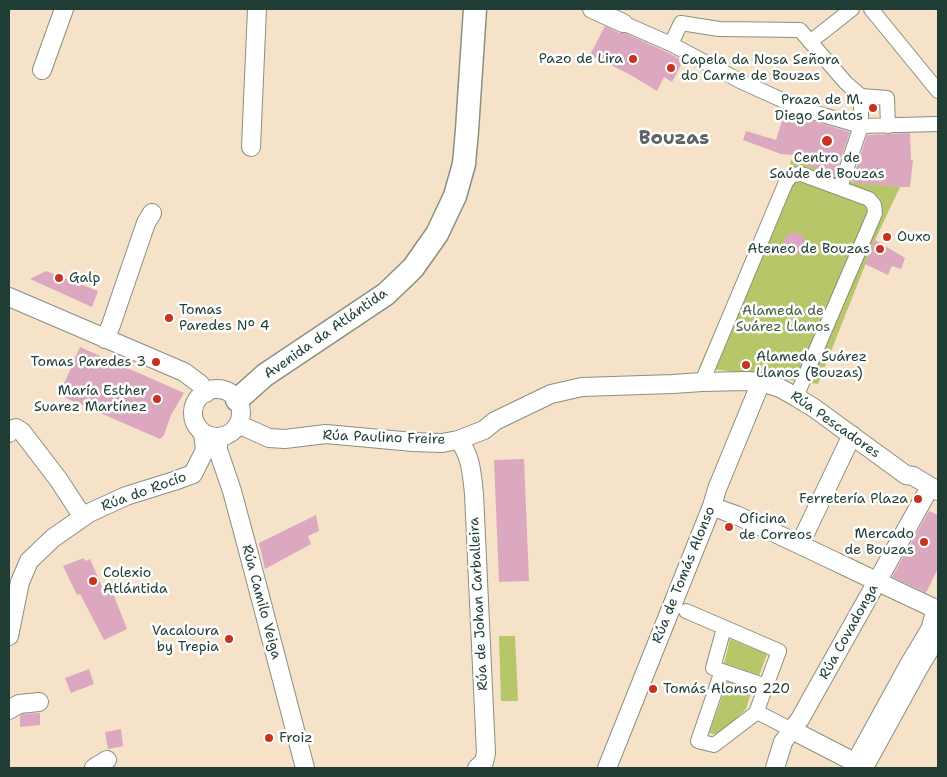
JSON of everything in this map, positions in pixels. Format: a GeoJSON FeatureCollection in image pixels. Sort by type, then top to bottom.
{"type":"FeatureCollection","features":[{"type":"Feature","properties":{"kind":"main road"},"geometry":{"type":"LineString","coordinates":[[859,767],[938,622]]}},
{"type":"Feature","properties":{"kind":"street"},"geometry":{"type":"LineString","coordinates":[[42,70],[64,9]]}},
{"type":"Feature","properties":{"kind":"street"},"geometry":{"type":"LineString","coordinates":[[251,148],[257,9]]}},
{"type":"Feature","properties":{"kind":"street","name":"Avenida da Atlántida"},"geometry":{"type":"LineString","coordinates":[[236,400],[265,375],[386,294],[413,268],[437,234],[455,196],[464,164],[475,9]]}},
{"type":"Feature","properties":{"kind":"street"},"geometry":{"type":"LineString","coordinates":[[592,9],[619,17],[740,81],[802,109],[861,126],[938,124]]}},
{"type":"Feature","properties":{"kind":"street"},"geometry":{"type":"LineString","coordinates":[[810,42],[852,9]]}},
{"type":"Feature","properties":{"kind":"street"},"geometry":{"type":"LineString","coordinates":[[872,9],[938,91]]}},
{"type":"Feature","properties":{"kind":"street"},"geometry":{"type":"LineString","coordinates":[[671,44],[681,23],[719,29],[800,30],[846,83],[861,96],[887,98],[888,126]]}},
{"type":"Feature","properties":{"kind":"street"},"geometry":{"type":"LineString","coordinates":[[840,188],[861,126],[861,96]]}},
{"type":"Feature","properties":{"kind":"street"},"geometry":{"type":"LineString","coordinates":[[702,382],[786,182],[792,175],[801,174],[869,199],[874,205],[875,213],[796,397]]}},
{"type":"Feature","properties":{"kind":"street"},"geometry":{"type":"LineString","coordinates":[[105,339],[146,223],[152,213]]}},
{"type":"Feature","properties":{"kind":"street"},"geometry":{"type":"LineString","coordinates":[[9,297],[184,372],[200,384],[206,392]]}},
{"type":"Feature","properties":{"kind":"street","name":"Rúa Paulino Freire"},"geometry":{"type":"LineString","coordinates":[[238,424],[269,438],[277,439],[326,434],[442,443],[458,440],[484,430],[495,421],[551,394],[582,387],[702,382],[761,382]]}},
{"type":"Feature","properties":{"kind":"street","name":"Rúa Pescadores"},"geometry":{"type":"LineString","coordinates":[[761,382],[780,388],[814,408],[906,475],[909,483],[934,490]]}},
{"type":"Feature","properties":{"kind":"street","name":"Rúa de Tomás Alonso"},"geometry":{"type":"LineString","coordinates":[[607,768],[761,382]]}},
{"type":"Feature","properties":{"kind":"street"},"geometry":{"type":"LineString","coordinates":[[212,390],[226,391],[236,400],[240,405],[241,412],[238,424],[233,431],[226,435],[210,435],[198,428],[195,422],[194,408],[196,402],[206,392],[212,390]]}},
{"type":"Feature","properties":{"kind":"street"},"geometry":{"type":"LineString","coordinates":[[9,433],[16,428],[22,432],[58,479],[83,517]]}},
{"type":"Feature","properties":{"kind":"street","name":"Rúa do Rocío"},"geometry":{"type":"LineString","coordinates":[[9,636],[20,582],[29,561],[53,538],[89,513],[126,496],[193,474],[210,435]]}},
{"type":"Feature","properties":{"kind":"street","name":"Rúa Camilo Veiga"},"geometry":{"type":"LineString","coordinates":[[210,435],[218,450],[232,491],[305,768]]}},
{"type":"Feature","properties":{"kind":"street"},"geometry":{"type":"LineString","coordinates":[[800,544],[852,435]]}},
{"type":"Feature","properties":{"kind":"street","name":"Rúa de Johan Carballeira"},"geometry":{"type":"LineString","coordinates":[[458,440],[463,445],[468,457],[474,494],[486,753],[484,762],[477,768]]}},
{"type":"Feature","properties":{"kind":"street","name":"Rúa Covadonga"},"geometry":{"type":"LineString","coordinates":[[775,768],[783,742],[800,719],[877,582],[934,490]]}},
{"type":"Feature","properties":{"kind":"street"},"geometry":{"type":"LineString","coordinates":[[712,506],[800,544],[877,582],[938,622]]}},
{"type":"Feature","properties":{"kind":"street"},"geometry":{"type":"LineString","coordinates":[[686,611],[779,651],[756,713],[714,746],[698,741],[722,671]]}},
{"type":"Feature","properties":{"kind":"street"},"geometry":{"type":"LineString","coordinates":[[724,628],[713,668],[766,686]]}},
{"type":"Feature","properties":{"kind":"street"},"geometry":{"type":"LineString","coordinates":[[9,710],[19,704],[39,702]]}},
{"type":"Feature","properties":{"kind":"street"},"geometry":{"type":"LineString","coordinates":[[756,713],[792,730],[859,767]]}},
{"type":"Feature","properties":{"kind":"green space","name":"Alameda de Suárez Llanos"},"geometry":{"type":"Polygon","coordinates":[[[795,152],[853,174],[851,182],[900,187],[875,240],[818,384],[699,367],[795,152]]]}},
{"type":"Feature","properties":{"kind":"green space"},"geometry":{"type":"Polygon","coordinates":[[[499,636],[515,636],[518,701],[501,701],[499,636]]]}},
{"type":"Feature","properties":{"kind":"green space"},"geometry":{"type":"Polygon","coordinates":[[[730,639],[767,654],[759,676],[724,664],[730,639]]]}},
{"type":"Feature","properties":{"kind":"green space"},"geometry":{"type":"Polygon","coordinates":[[[728,681],[752,689],[746,709],[719,735],[709,733],[728,681]]]}},
{"type":"Feature","properties":{"kind":"building","name":"Pazo de Lira"},"geometry":{"type":"Polygon","coordinates":[[[605,26],[619,33],[625,33],[683,61],[672,82],[664,77],[657,91],[629,74],[590,55],[605,26]]]}},
{"type":"Feature","properties":{"kind":"building","name":"Centro de Saúde de Bouzas"},"geometry":{"type":"Polygon","coordinates":[[[785,111],[850,132],[835,175],[807,165],[811,157],[781,154],[743,140],[746,131],[776,140],[785,111]]]}},
{"type":"Feature","properties":{"kind":"building"},"geometry":{"type":"Polygon","coordinates":[[[910,133],[911,160],[913,160],[910,187],[856,183],[852,181],[867,135],[910,133]]]}},
{"type":"Feature","properties":{"kind":"building"},"geometry":{"type":"Polygon","coordinates":[[[794,232],[802,235],[805,243],[801,252],[794,255],[786,252],[783,244],[786,236],[794,232]]]}},
{"type":"Feature","properties":{"kind":"building","name":"Ateneo de Bouzas"},"geometry":{"type":"Polygon","coordinates":[[[875,240],[905,258],[901,269],[892,266],[888,275],[865,264],[875,240]]]}},
{"type":"Feature","properties":{"kind":"building"},"geometry":{"type":"Polygon","coordinates":[[[46,271],[98,291],[92,307],[30,279],[46,271]]]}},
{"type":"Feature","properties":{"kind":"building"},"geometry":{"type":"Polygon","coordinates":[[[80,347],[184,393],[171,415],[164,435],[160,439],[59,395],[80,347]]]}},
{"type":"Feature","properties":{"kind":"building"},"geometry":{"type":"Polygon","coordinates":[[[524,459],[529,581],[499,582],[494,460],[524,459]]]}},
{"type":"Feature","properties":{"kind":"building","name":"Mercado de Bouzas"},"geometry":{"type":"Polygon","coordinates":[[[929,511],[938,515],[938,568],[926,593],[892,577],[929,511]]]}},
{"type":"Feature","properties":{"kind":"building"},"geometry":{"type":"Polygon","coordinates":[[[316,515],[319,531],[308,536],[311,544],[265,569],[259,543],[316,515]]]}},
{"type":"Feature","properties":{"kind":"building"},"geometry":{"type":"Polygon","coordinates":[[[84,558],[85,561],[90,559],[103,589],[110,586],[127,629],[104,640],[80,594],[77,595],[63,566],[84,558]]]}},
{"type":"Feature","properties":{"kind":"building"},"geometry":{"type":"Polygon","coordinates":[[[89,669],[94,684],[71,693],[65,678],[89,669]]]}},
{"type":"Feature","properties":{"kind":"building"},"geometry":{"type":"Polygon","coordinates":[[[40,713],[40,725],[20,727],[20,716],[22,714],[40,713]]]}},
{"type":"Feature","properties":{"kind":"building"},"geometry":{"type":"Polygon","coordinates":[[[121,729],[123,746],[108,749],[105,732],[121,729]]]}},
{"type":"Feature","properties":{"kind":"place","name":"Pazo de Lira"},"geometry":{"type":"Point","coordinates":[633,59]}},
{"type":"Feature","properties":{"kind":"place","name":"Capela da Nosa Señora do Carme de Bouzas"},"geometry":{"type":"Point","coordinates":[671,68]}},
{"type":"Feature","properties":{"kind":"place","name":"Praza de M. Diego Santos"},"geometry":{"type":"Point","coordinates":[873,108]}},
{"type":"Feature","properties":{"kind":"place","name":"Centro de Saúde de Bouzas"},"geometry":{"type":"Point","coordinates":[827,141]}},
{"type":"Feature","properties":{"kind":"place","name":"Ouxo"},"geometry":{"type":"Point","coordinates":[887,237]}},
{"type":"Feature","properties":{"kind":"place","name":"Ateneo de Bouzas"},"geometry":{"type":"Point","coordinates":[880,249]}},
{"type":"Feature","properties":{"kind":"place","name":"Galp"},"geometry":{"type":"Point","coordinates":[59,278]}},
{"type":"Feature","properties":{"kind":"place","name":"Tomas Paredes Nº 4"},"geometry":{"type":"Point","coordinates":[169,318]}},
{"type":"Feature","properties":{"kind":"place","name":"Tomas Paredes 3"},"geometry":{"type":"Point","coordinates":[156,362]}},
{"type":"Feature","properties":{"kind":"place","name":"Alameda Suárez Llanos (Bouzas)"},"geometry":{"type":"Point","coordinates":[746,365]}},
{"type":"Feature","properties":{"kind":"place","name":"María Esther Suarez Martínez"},"geometry":{"type":"Point","coordinates":[157,399]}},
{"type":"Feature","properties":{"kind":"place","name":"Ferretería Plaza"},"geometry":{"type":"Point","coordinates":[918,499]}},
{"type":"Feature","properties":{"kind":"place","name":"Oficina de Correos"},"geometry":{"type":"Point","coordinates":[729,527]}},
{"type":"Feature","properties":{"kind":"place","name":"Mercado de Bouzas"},"geometry":{"type":"Point","coordinates":[924,542]}},
{"type":"Feature","properties":{"kind":"place","name":"Colexio Atlántida"},"geometry":{"type":"Point","coordinates":[93,581]}},
{"type":"Feature","properties":{"kind":"place","name":"Vacaloura by Trepia"},"geometry":{"type":"Point","coordinates":[229,639]}},
{"type":"Feature","properties":{"kind":"place","name":"Tomás Alonso 220"},"geometry":{"type":"Point","coordinates":[653,689]}},
{"type":"Feature","properties":{"kind":"place","name":"Froiz"},"geometry":{"type":"Point","coordinates":[269,738]}},
{"type":"Feature","properties":{"kind":"district","name":"Bouzas"},"geometry":{"type":"Point","coordinates":[674,139]}}]}
